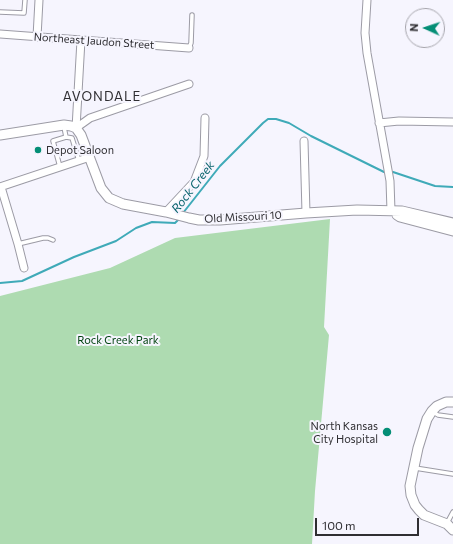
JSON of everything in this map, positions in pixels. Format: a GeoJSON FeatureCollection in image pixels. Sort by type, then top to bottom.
{"type":"FeatureCollection","features":[{"type":"Feature","properties":{"kind":"street"},"geometry":{"type":"LineString","coordinates":[[37,37],[39,0]]}},
{"type":"Feature","properties":{"kind":"street"},"geometry":{"type":"LineString","coordinates":[[366,0],[365,33],[367,53],[390,181],[391,211],[400,216],[453,231]]}},
{"type":"Feature","properties":{"kind":"street","name":"Northeast Jaudon Street"},"geometry":{"type":"LineString","coordinates":[[0,34],[189,48]]}},
{"type":"Feature","properties":{"kind":"street"},"geometry":{"type":"LineString","coordinates":[[77,134],[82,40]]}},
{"type":"Feature","properties":{"kind":"street"},"geometry":{"type":"LineString","coordinates":[[77,134],[90,118],[190,84]]}},
{"type":"Feature","properties":{"kind":"street"},"geometry":{"type":"LineString","coordinates":[[169,213],[194,182],[204,156],[205,118]]}},
{"type":"Feature","properties":{"kind":"street"},"geometry":{"type":"LineString","coordinates":[[379,123],[400,121],[453,122]]}},
{"type":"Feature","properties":{"kind":"street"},"geometry":{"type":"LineString","coordinates":[[0,135],[64,125],[72,126],[77,134]]}},
{"type":"Feature","properties":{"kind":"street","name":"Old Missouri 10"},"geometry":{"type":"LineString","coordinates":[[77,134],[90,157],[101,188],[109,198],[123,204],[199,220],[220,220],[357,210],[402,211],[453,223]]}},
{"type":"Feature","properties":{"kind":"street"},"geometry":{"type":"LineString","coordinates":[[304,141],[306,213]]}},
{"type":"Feature","properties":{"kind":"street"},"geometry":{"type":"LineString","coordinates":[[24,268],[0,187],[90,157]]}},
{"type":"Feature","properties":{"kind":"street"},"geometry":{"type":"LineString","coordinates":[[450,527],[424,515],[419,510],[411,495],[410,486],[424,426],[432,411],[438,406],[446,402],[453,402]]}},
{"type":"Feature","properties":{"kind":"lane"},"geometry":{"type":"LineString","coordinates":[[0,12],[24,13],[25,0]]}},
{"type":"Feature","properties":{"kind":"lane"},"geometry":{"type":"LineString","coordinates":[[189,48],[192,43],[192,14]]}},
{"type":"Feature","properties":{"kind":"lane"},"geometry":{"type":"LineString","coordinates":[[64,125],[66,137]]}},
{"type":"Feature","properties":{"kind":"lane"},"geometry":{"type":"LineString","coordinates":[[60,167],[53,141],[77,134],[79,161]]}},
{"type":"Feature","properties":{"kind":"lane"},"geometry":{"type":"LineString","coordinates":[[18,244],[43,238],[53,240]]}},
{"type":"Feature","properties":{"kind":"lane"},"geometry":{"type":"LineString","coordinates":[[432,411],[438,415],[453,417]]}},
{"type":"Feature","properties":{"kind":"lane"},"geometry":{"type":"LineString","coordinates":[[414,468],[453,474]]}},
{"type":"Feature","properties":{"kind":"lane"},"geometry":{"type":"LineString","coordinates":[[450,527],[453,512]]}},
{"type":"Feature","properties":{"kind":"green space","name":"Rock Creek Park"},"geometry":{"type":"Polygon","coordinates":[[[330,219],[324,327],[329,335],[315,491],[312,544],[0,544],[0,296],[110,268],[175,238],[330,219]]]}},
{"type":"Feature","properties":{"kind":"waterway","name":"Rock Creek"},"geometry":{"type":"LineString","coordinates":[[183,213],[220,166],[268,119],[276,119],[289,123],[311,136],[384,172]]}},
{"type":"Feature","properties":{"kind":"waterway","name":"Rock Creek"},"geometry":{"type":"LineString","coordinates":[[393,172],[435,186],[453,187]]}},
{"type":"Feature","properties":{"kind":"waterway","name":"Rock Creek"},"geometry":{"type":"LineString","coordinates":[[0,283],[22,281],[74,257],[116,241],[136,228],[152,222],[175,223],[179,219]]}},
{"type":"Feature","properties":{"kind":"place","name":"Depot Saloon"},"geometry":{"type":"Point","coordinates":[38,150]}},
{"type":"Feature","properties":{"kind":"place","name":"North Kansas City Hospital"},"geometry":{"type":"Point","coordinates":[387,432]}},
{"type":"Feature","properties":{"kind":"district","name":"AVONDALE"},"geometry":{"type":"Point","coordinates":[102,97]}}]}
